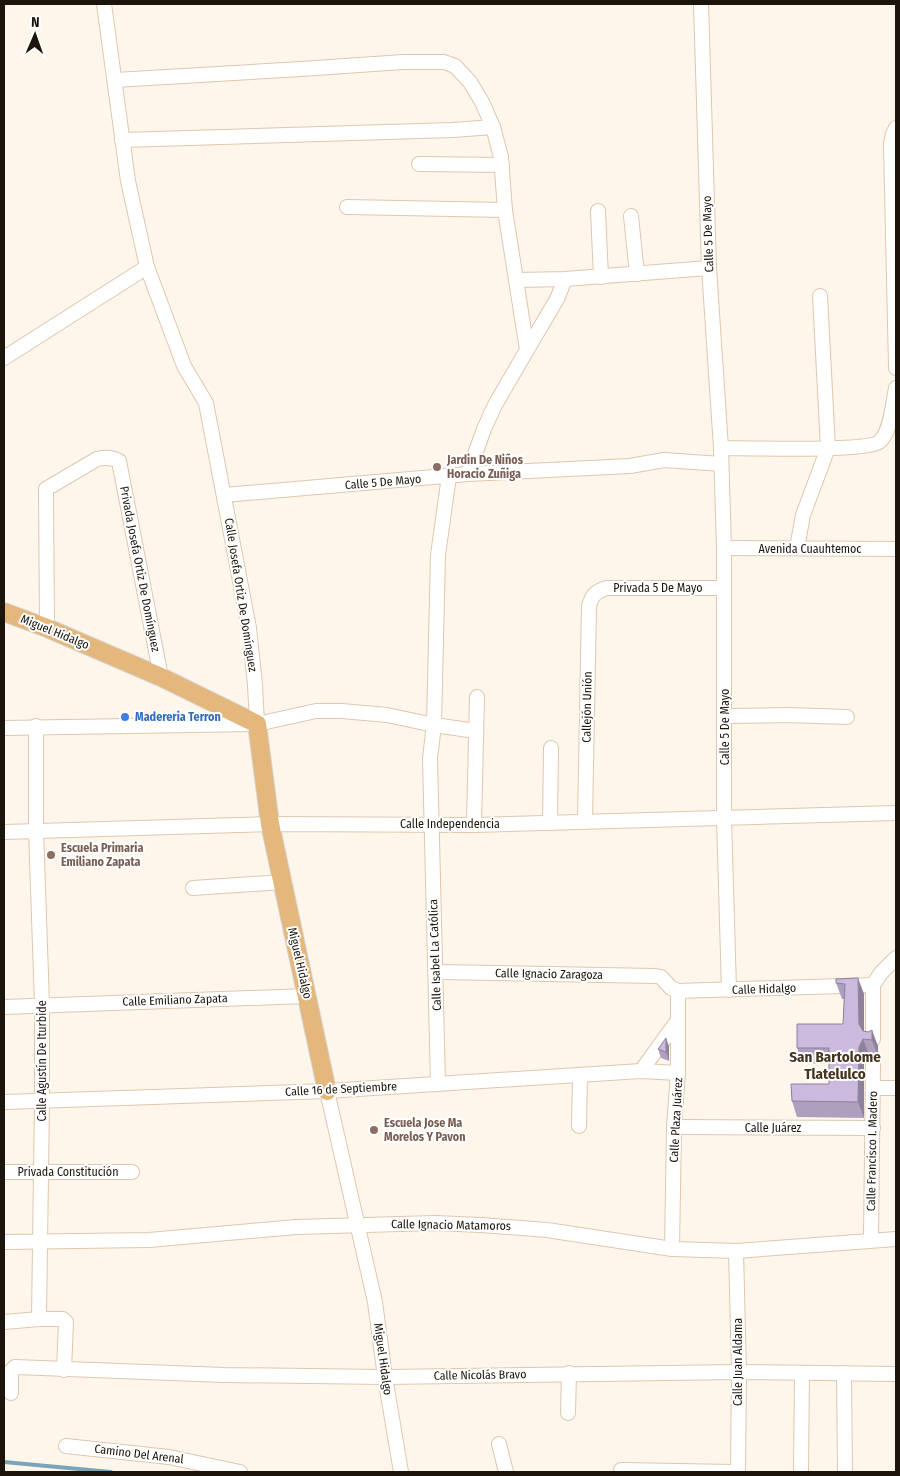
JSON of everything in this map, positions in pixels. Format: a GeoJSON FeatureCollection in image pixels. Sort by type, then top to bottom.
{"type":"FeatureCollection","features":[{"type":"Feature","properties":{"kind":"main road","name":"Miguel Hidalgo"},"geometry":{"type":"LineString","coordinates":[[4,612],[47,628],[161,677],[257,724],[270,824],[327,1091]]}},
{"type":"Feature","properties":{"kind":"street","name":"Calle Josefa Ortiz De Domínguez"},"geometry":{"type":"LineString","coordinates":[[104,4],[128,181],[148,267],[184,366],[206,403],[249,628],[257,724]]}},
{"type":"Feature","properties":{"kind":"street","name":"Calle 5 De Mayo"},"geometry":{"type":"LineString","coordinates":[[701,4],[709,268],[721,448],[724,548],[724,818],[729,990]]}},
{"type":"Feature","properties":{"kind":"street"},"geometry":{"type":"LineString","coordinates":[[115,80],[403,62],[444,62],[455,66],[470,82],[482,102],[500,149],[505,210],[527,350]]}},
{"type":"Feature","properties":{"kind":"street"},"geometry":{"type":"LineString","coordinates":[[122,140],[453,130],[493,127]]}},
{"type":"Feature","properties":{"kind":"street"},"geometry":{"type":"LineString","coordinates":[[896,128],[891,144],[896,368]]}},
{"type":"Feature","properties":{"kind":"street"},"geometry":{"type":"LineString","coordinates":[[419,164],[502,165]]}},
{"type":"Feature","properties":{"kind":"street"},"geometry":{"type":"LineString","coordinates":[[347,208],[505,210]]}},
{"type":"Feature","properties":{"kind":"street"},"geometry":{"type":"LineString","coordinates":[[598,211],[601,277]]}},
{"type":"Feature","properties":{"kind":"street"},"geometry":{"type":"LineString","coordinates":[[631,216],[637,274]]}},
{"type":"Feature","properties":{"kind":"street"},"geometry":{"type":"LineString","coordinates":[[4,358],[148,267]]}},
{"type":"Feature","properties":{"kind":"street"},"geometry":{"type":"LineString","coordinates":[[517,280],[601,277],[709,268]]}},
{"type":"Feature","properties":{"kind":"street"},"geometry":{"type":"LineString","coordinates":[[468,474],[495,405],[557,299],[565,279]]}},
{"type":"Feature","properties":{"kind":"street"},"geometry":{"type":"LineString","coordinates":[[797,548],[802,520],[828,448],[820,296]]}},
{"type":"Feature","properties":{"kind":"street"},"geometry":{"type":"LineString","coordinates":[[721,448],[828,448],[876,444],[887,432],[896,388]]}},
{"type":"Feature","properties":{"kind":"street","name":"Privada Josefa Ortiz De Domínguez"},"geometry":{"type":"LineString","coordinates":[[47,628],[46,489],[97,460],[113,458],[119,461],[161,677]]}},
{"type":"Feature","properties":{"kind":"street","name":"Calle 5 De Mayo"},"geometry":{"type":"LineString","coordinates":[[224,495],[468,474],[630,466],[664,460],[721,464]]}},
{"type":"Feature","properties":{"kind":"street","name":"Calle Isabel La Católica"},"geometry":{"type":"LineString","coordinates":[[438,1084],[430,758],[434,725],[438,555],[449,476]]}},
{"type":"Feature","properties":{"kind":"street","name":"Avenida Cuauhtemoc"},"geometry":{"type":"LineString","coordinates":[[724,548],[896,549]]}},
{"type":"Feature","properties":{"kind":"street","name":"Privada 5 De Mayo"},"geometry":{"type":"LineString","coordinates":[[594,593],[607,588],[724,588]]}},
{"type":"Feature","properties":{"kind":"street","name":"Callejón Unión"},"geometry":{"type":"LineString","coordinates":[[585,821],[589,606],[594,593]]}},
{"type":"Feature","properties":{"kind":"street"},"geometry":{"type":"LineString","coordinates":[[474,825],[477,697]]}},
{"type":"Feature","properties":{"kind":"street"},"geometry":{"type":"LineString","coordinates":[[4,728],[257,724],[316,711],[342,711],[387,715],[434,725],[476,731]]}},
{"type":"Feature","properties":{"kind":"street"},"geometry":{"type":"LineString","coordinates":[[725,716],[788,715],[847,717]]}},
{"type":"Feature","properties":{"kind":"street","name":"Calle Agustín De Iturbide"},"geometry":{"type":"LineString","coordinates":[[36,726],[36,830],[42,1004],[42,1172],[39,1318]]}},
{"type":"Feature","properties":{"kind":"street"},"geometry":{"type":"LineString","coordinates":[[550,823],[551,748]]}},
{"type":"Feature","properties":{"kind":"street","name":"Calle Independencia"},"geometry":{"type":"LineString","coordinates":[[4,832],[270,824],[474,825],[896,813]]}},
{"type":"Feature","properties":{"kind":"street"},"geometry":{"type":"LineString","coordinates":[[193,888],[283,882]]}},
{"type":"Feature","properties":{"kind":"street"},"geometry":{"type":"LineString","coordinates":[[873,1039],[873,985],[881,973],[896,958]]}},
{"type":"Feature","properties":{"kind":"street","name":"Calle Ignacio Zaragoza"},"geometry":{"type":"LineString","coordinates":[[436,972],[662,977],[671,988],[678,991]]}},
{"type":"Feature","properties":{"kind":"street","name":"Calle Hidalgo"},"geometry":{"type":"LineString","coordinates":[[678,991],[873,985]]}},
{"type":"Feature","properties":{"kind":"street","name":"Calle Plaza Juárez"},"geometry":{"type":"LineString","coordinates":[[672,1249],[674,1127],[678,1073],[678,991]]}},
{"type":"Feature","properties":{"kind":"street","name":"Calle Emiliano Zapata"},"geometry":{"type":"LineString","coordinates":[[4,1007],[42,1004],[307,996]]}},
{"type":"Feature","properties":{"kind":"street"},"geometry":{"type":"LineString","coordinates":[[641,1071],[678,1020]]}},
{"type":"Feature","properties":{"kind":"street","name":"Calle Francisco I. Madero"},"geometry":{"type":"LineString","coordinates":[[871,1240],[873,1063]]}},
{"type":"Feature","properties":{"kind":"street","name":"Calle 16 de Septiembre"},"geometry":{"type":"LineString","coordinates":[[4,1102],[327,1091],[641,1071],[678,1073]]}},
{"type":"Feature","properties":{"kind":"street"},"geometry":{"type":"LineString","coordinates":[[579,1126],[580,1076]]}},
{"type":"Feature","properties":{"kind":"street"},"geometry":{"type":"LineString","coordinates":[[873,1088],[896,1088]]}},
{"type":"Feature","properties":{"kind":"street","name":"Miguel Hidalgo"},"geometry":{"type":"LineString","coordinates":[[327,1091],[374,1302],[401,1472]]}},
{"type":"Feature","properties":{"kind":"street","name":"Calle Juárez"},"geometry":{"type":"LineString","coordinates":[[674,1127],[873,1128]]}},
{"type":"Feature","properties":{"kind":"street","name":"Privada Constitución"},"geometry":{"type":"LineString","coordinates":[[4,1172],[132,1172]]}},
{"type":"Feature","properties":{"kind":"street","name":"Calle Ignacio Matamoros"},"geometry":{"type":"LineString","coordinates":[[4,1242],[149,1240],[296,1227],[435,1223],[547,1230],[672,1249],[736,1251],[896,1239]]}},
{"type":"Feature","properties":{"kind":"street","name":"Calle Juan Aldama"},"geometry":{"type":"LineString","coordinates":[[736,1251],[739,1372],[737,1472]]}},
{"type":"Feature","properties":{"kind":"street"},"geometry":{"type":"LineString","coordinates":[[4,1322],[39,1318],[61,1318],[65,1320],[64,1370]]}},
{"type":"Feature","properties":{"kind":"street","name":"Calle Nicolás Bravo"},"geometry":{"type":"LineString","coordinates":[[11,1394],[12,1368],[224,1375],[385,1377],[739,1372],[896,1374]]}},
{"type":"Feature","properties":{"kind":"street"},"geometry":{"type":"LineString","coordinates":[[801,1472],[802,1373]]}},
{"type":"Feature","properties":{"kind":"street"},"geometry":{"type":"LineString","coordinates":[[844,1373],[845,1472]]}},
{"type":"Feature","properties":{"kind":"street"},"geometry":{"type":"LineString","coordinates":[[568,1374],[568,1413]]}},
{"type":"Feature","properties":{"kind":"street"},"geometry":{"type":"LineString","coordinates":[[498,1444],[506,1472]]}},
{"type":"Feature","properties":{"kind":"street","name":"Camino Del Arenal"},"geometry":{"type":"LineString","coordinates":[[66,1446],[170,1457],[240,1472]]}},
{"type":"Feature","properties":{"kind":"street"},"geometry":{"type":"LineString","coordinates":[[621,1470],[737,1472]]}},
{"type":"Feature","properties":{"kind":"building"},"geometry":{"type":"Polygon","coordinates":[[[858,978],[859,1024],[863,1031],[868,1032],[872,1030],[872,1040],[863,1039],[859,1047],[858,1102],[792,1101],[791,1084],[829,1084],[829,1048],[797,1048],[797,1024],[843,1024],[845,984],[836,983],[836,979],[858,978]]]}},
{"type":"Feature","properties":{"kind":"building"},"geometry":{"type":"Polygon","coordinates":[[[666,1038],[666,1052],[658,1049],[666,1038]]]}},
{"type":"Feature","properties":{"kind":"waterway"},"geometry":{"type":"LineString","coordinates":[[4,1462],[111,1472]]}},
{"type":"Feature","properties":{"kind":"place","name":"Jardin De Niños Horacio Zuñiga"},"geometry":{"type":"Point","coordinates":[437,467]}},
{"type":"Feature","properties":{"kind":"place","name":"Madereria Terron"},"geometry":{"type":"Point","coordinates":[125,717]}},
{"type":"Feature","properties":{"kind":"place","name":"Escuela Primaria Emiliano Zapata"},"geometry":{"type":"Point","coordinates":[51,855]}},
{"type":"Feature","properties":{"kind":"place","name":"Escuela Jose Ma Morelos Y Pavon"},"geometry":{"type":"Point","coordinates":[374,1130]}},
{"type":"Feature","properties":{"kind":"district","name":"San Bartolome Tlatelulco"},"geometry":{"type":"Point","coordinates":[835,1066]}}]}
